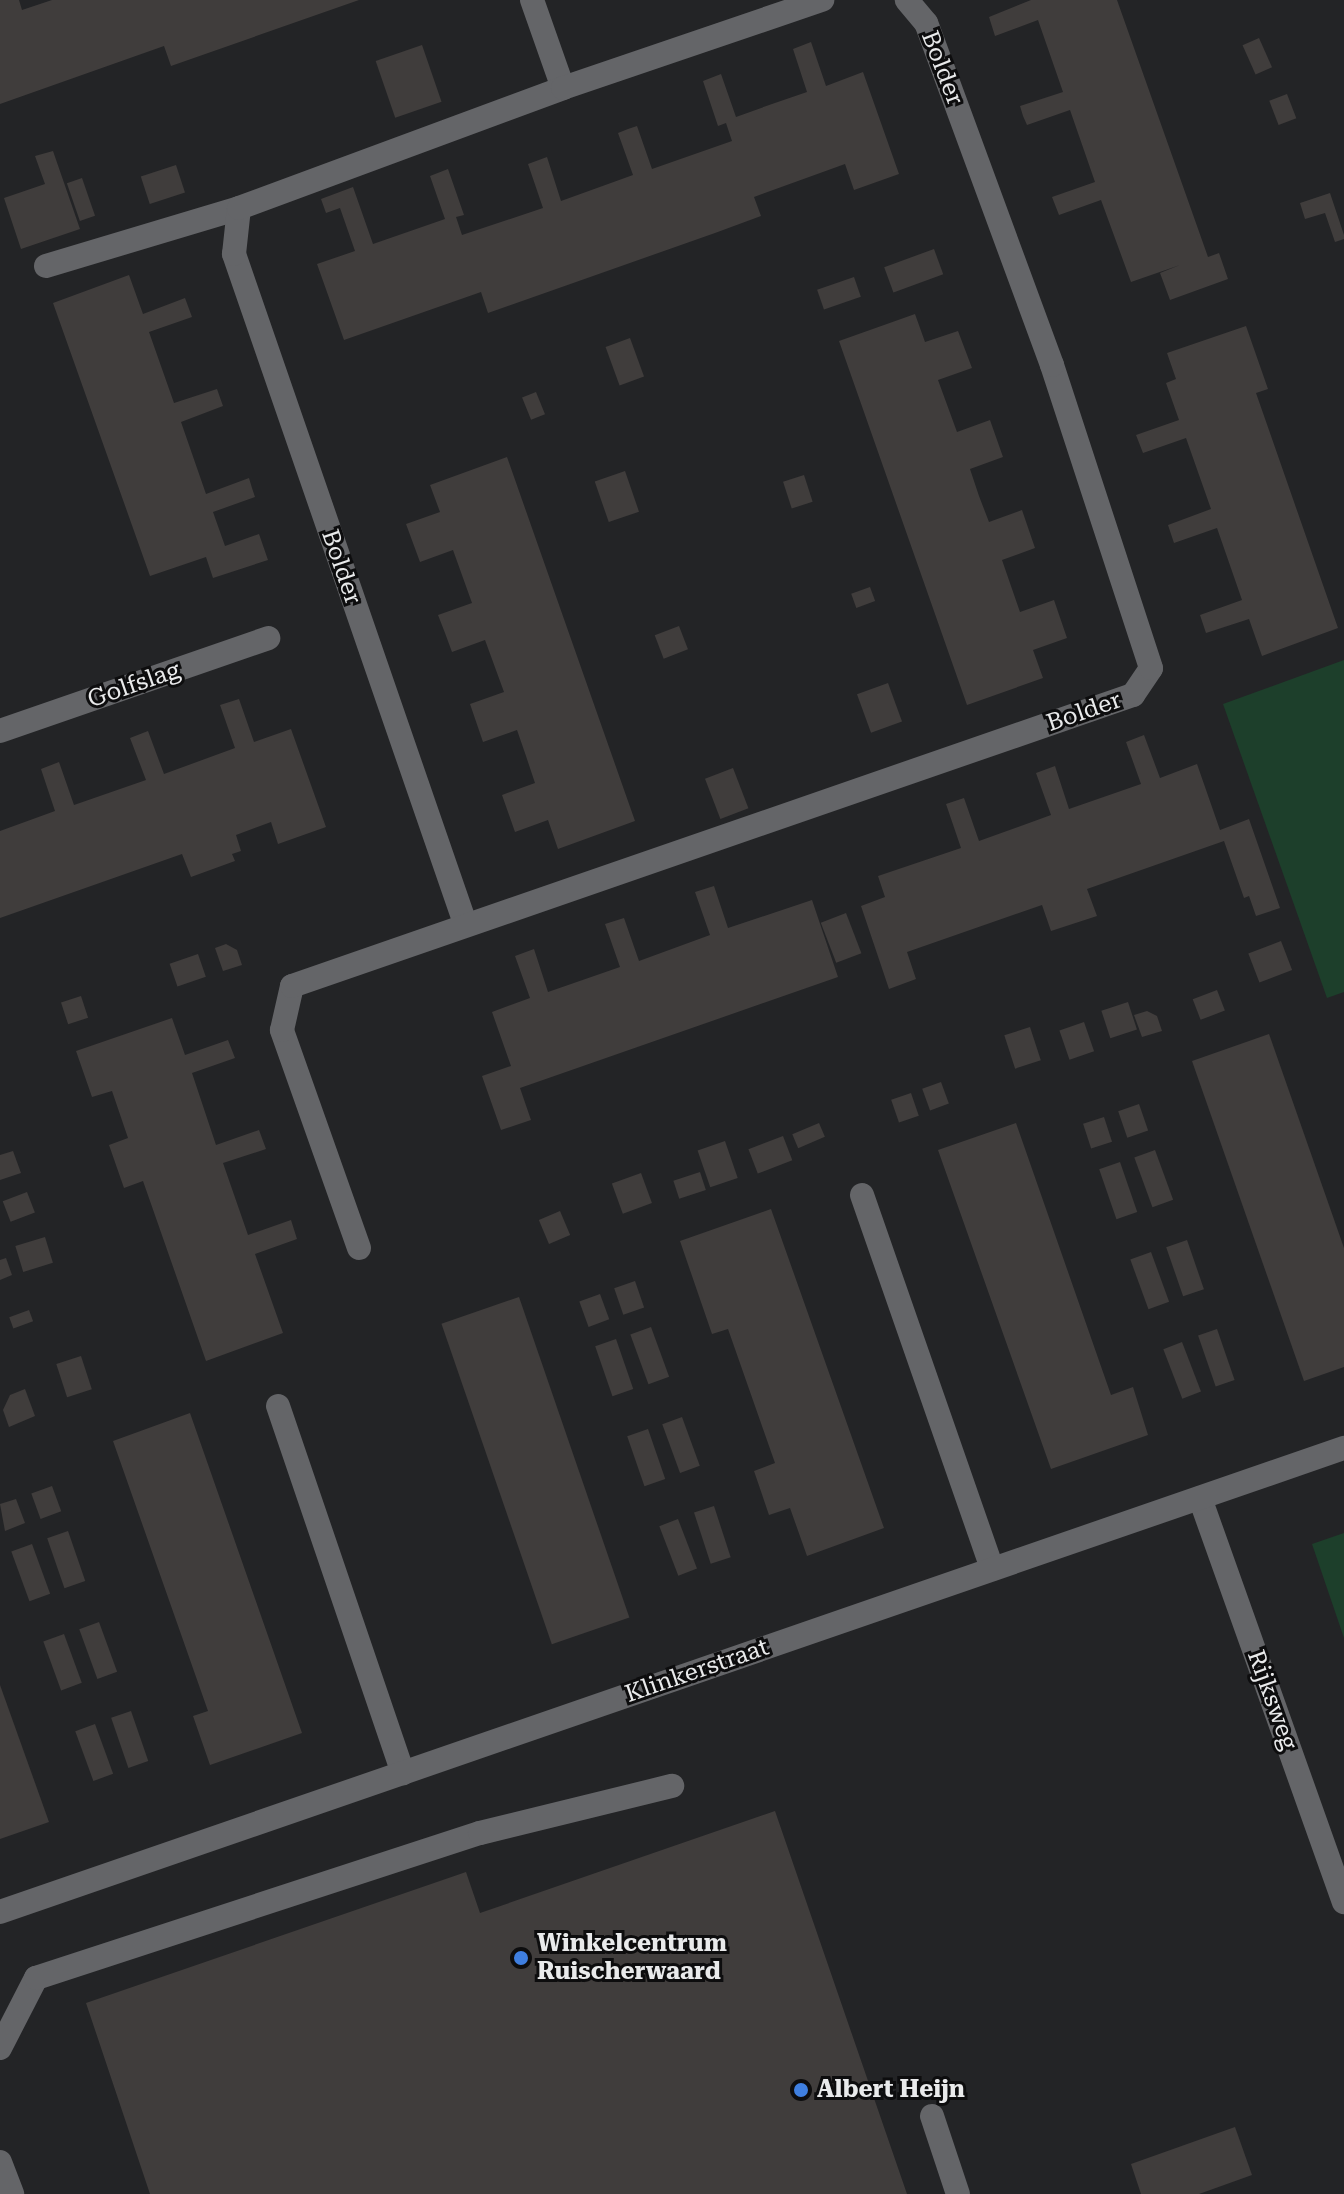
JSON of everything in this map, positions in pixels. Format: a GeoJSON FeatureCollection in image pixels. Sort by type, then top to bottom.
{"type":"FeatureCollection","features":[{"type":"Feature","properties":{"kind":"street"},"geometry":{"type":"LineString","coordinates":[[532,0],[563,88]]}},
{"type":"Feature","properties":{"kind":"street"},"geometry":{"type":"LineString","coordinates":[[46,266],[239,208],[563,88],[822,0]]}},
{"type":"Feature","properties":{"kind":"street","name":"Bolder"},"geometry":{"type":"LineString","coordinates":[[359,1248],[282,1030],[292,986],[465,923],[1133,695],[1151,668],[1041,335],[926,23],[907,0]]}},
{"type":"Feature","properties":{"kind":"street","name":"Bolder"},"geometry":{"type":"LineString","coordinates":[[239,208],[234,254],[465,923]]}},
{"type":"Feature","properties":{"kind":"street","name":"Golfslag"},"geometry":{"type":"LineString","coordinates":[[0,731],[268,638]]}},
{"type":"Feature","properties":{"kind":"street"},"geometry":{"type":"LineString","coordinates":[[862,1195],[992,1569]]}},
{"type":"Feature","properties":{"kind":"street"},"geometry":{"type":"LineString","coordinates":[[278,1406],[403,1773]]}},
{"type":"Feature","properties":{"kind":"street","name":"Klinkerstraat"},"geometry":{"type":"LineString","coordinates":[[0,1912],[1344,1448]]}},
{"type":"Feature","properties":{"kind":"street","name":"Rijksweg"},"geometry":{"type":"LineString","coordinates":[[1200,1498],[1344,1902]]}},
{"type":"Feature","properties":{"kind":"street"},"geometry":{"type":"LineString","coordinates":[[0,2048],[36,1978],[480,1833],[672,1786]]}},
{"type":"Feature","properties":{"kind":"street"},"geometry":{"type":"LineString","coordinates":[[932,2116],[958,2194]]}},
{"type":"Feature","properties":{"kind":"street"},"geometry":{"type":"LineString","coordinates":[[0,2162],[12,2194]]}},
{"type":"Feature","properties":{"kind":"green space"},"geometry":{"type":"Polygon","coordinates":[[[1344,660],[1344,992],[1327,998],[1223,704],[1344,660]]]}},
{"type":"Feature","properties":{"kind":"green space"},"geometry":{"type":"Polygon","coordinates":[[[1344,1533],[1344,1638],[1312,1544],[1344,1533]]]}},
{"type":"Feature","properties":{"kind":"building"},"geometry":{"type":"Polygon","coordinates":[[[0,0],[19,0],[22,10],[52,0],[359,0],[171,66],[164,46],[0,104],[0,0]]]}},
{"type":"Feature","properties":{"kind":"building"},"geometry":{"type":"Polygon","coordinates":[[[1031,0],[1117,0],[1208,257],[1219,253],[1228,279],[1170,300],[1160,273],[1180,265],[1131,282],[1101,200],[1059,215],[1052,197],[1095,182],[1070,110],[1027,125],[1020,106],[1063,92],[1038,20],[995,36],[989,17],[1031,0]]]}},
{"type":"Feature","properties":{"kind":"building"},"geometry":{"type":"Polygon","coordinates":[[[1259,38],[1272,67],[1256,75],[1243,45],[1259,38]]]}},
{"type":"Feature","properties":{"kind":"building"},"geometry":{"type":"Polygon","coordinates":[[[811,42],[826,86],[863,72],[899,174],[854,190],[845,164],[754,197],[761,216],[488,313],[481,292],[344,340],[317,264],[355,251],[340,208],[326,213],[321,199],[353,187],[373,244],[445,219],[430,176],[448,169],[464,215],[456,217],[462,235],[543,208],[528,164],[547,157],[561,201],[633,175],[618,133],[628,129],[637,126],[652,169],[732,141],[726,123],[718,126],[703,81],[721,74],[736,117],[807,92],[793,49],[811,42]]]}},
{"type":"Feature","properties":{"kind":"building"},"geometry":{"type":"Polygon","coordinates":[[[422,45],[442,102],[395,118],[376,61],[422,45]]]}},
{"type":"Feature","properties":{"kind":"building"},"geometry":{"type":"Polygon","coordinates":[[[1287,94],[1296,118],[1279,125],[1269,101],[1287,94]]]}},
{"type":"Feature","properties":{"kind":"building"},"geometry":{"type":"Polygon","coordinates":[[[53,151],[80,229],[21,249],[4,198],[45,184],[35,156],[53,151]]]}},
{"type":"Feature","properties":{"kind":"building"},"geometry":{"type":"Polygon","coordinates":[[[176,165],[185,193],[150,204],[141,176],[176,165]]]}},
{"type":"Feature","properties":{"kind":"building"},"geometry":{"type":"Polygon","coordinates":[[[82,178],[95,216],[80,221],[67,183],[82,178]]]}},
{"type":"Feature","properties":{"kind":"building"},"geometry":{"type":"Polygon","coordinates":[[[1330,193],[1344,235],[1344,239],[1335,242],[1325,213],[1305,219],[1300,203],[1330,193]]]}},
{"type":"Feature","properties":{"kind":"building"},"geometry":{"type":"Polygon","coordinates":[[[934,249],[943,274],[893,292],[884,267],[934,249]]]}},
{"type":"Feature","properties":{"kind":"building"},"geometry":{"type":"Polygon","coordinates":[[[129,275],[143,314],[185,298],[192,317],[149,332],[174,403],[217,389],[223,406],[181,422],[206,494],[249,478],[255,497],[213,512],[225,546],[259,534],[268,560],[213,578],[206,557],[150,576],[53,303],[129,275]]]}},
{"type":"Feature","properties":{"kind":"building"},"geometry":{"type":"Polygon","coordinates":[[[854,277],[861,297],[824,310],[817,290],[854,277]]]}},
{"type":"Feature","properties":{"kind":"building"},"geometry":{"type":"Polygon","coordinates":[[[915,314],[925,342],[958,331],[972,368],[938,380],[957,432],[990,420],[1003,457],[970,469],[989,522],[1022,510],[1035,548],[1002,560],[1020,612],[1054,600],[1067,638],[1033,650],[1043,678],[967,705],[839,341],[915,314]]]}},
{"type":"Feature","properties":{"kind":"building"},"geometry":{"type":"Polygon","coordinates":[[[1246,326],[1268,389],[1256,393],[1338,628],[1262,656],[1249,619],[1206,633],[1200,615],[1242,600],[1217,528],[1174,543],[1168,525],[1211,509],[1186,438],[1143,453],[1136,435],[1179,420],[1166,383],[1176,379],[1167,353],[1246,326]]]}},
{"type":"Feature","properties":{"kind":"building"},"geometry":{"type":"Polygon","coordinates":[[[630,338],[644,377],[620,385],[606,347],[630,338]]]}},
{"type":"Feature","properties":{"kind":"building"},"geometry":{"type":"Polygon","coordinates":[[[536,392],[545,414],[531,420],[522,398],[536,392]]]}},
{"type":"Feature","properties":{"kind":"building"},"geometry":{"type":"Polygon","coordinates":[[[507,457],[635,821],[558,849],[548,820],[515,832],[502,795],[535,783],[517,730],[483,742],[470,704],[504,692],[485,640],[452,652],[438,615],[472,603],[453,550],[420,562],[406,524],[440,512],[430,485],[507,457]]]}},
{"type":"Feature","properties":{"kind":"building"},"geometry":{"type":"Polygon","coordinates":[[[625,471],[639,512],[609,522],[595,481],[625,471]]]}},
{"type":"Feature","properties":{"kind":"building"},"geometry":{"type":"Polygon","coordinates":[[[804,475],[813,502],[792,508],[783,482],[804,475]]]}},
{"type":"Feature","properties":{"kind":"building"},"geometry":{"type":"Polygon","coordinates":[[[870,587],[875,601],[856,608],[851,594],[870,587]]]}},
{"type":"Feature","properties":{"kind":"building"},"geometry":{"type":"Polygon","coordinates":[[[679,626],[688,649],[664,659],[655,635],[679,626]]]}},
{"type":"Feature","properties":{"kind":"building"},"geometry":{"type":"Polygon","coordinates":[[[888,683],[902,722],[871,733],[857,694],[888,683]]]}},
{"type":"Feature","properties":{"kind":"building"},"geometry":{"type":"Polygon","coordinates":[[[239,699],[254,742],[291,729],[326,827],[278,844],[271,822],[236,835],[241,851],[232,854],[235,861],[191,877],[182,854],[0,918],[0,831],[55,811],[41,769],[59,762],[74,805],[146,780],[130,738],[148,731],[164,774],[235,748],[220,705],[239,699]]]}},
{"type":"Feature","properties":{"kind":"building"},"geometry":{"type":"Polygon","coordinates":[[[1144,735],[1160,778],[1197,764],[1220,830],[1249,819],[1280,908],[1256,916],[1249,896],[1244,898],[1224,841],[1087,889],[1097,916],[1051,931],[1042,905],[907,952],[916,979],[889,989],[861,906],[885,897],[878,876],[961,848],[946,804],[964,798],[979,841],[1051,815],[1036,773],[1055,766],[1069,809],[1141,784],[1126,742],[1144,735]]]}},
{"type":"Feature","properties":{"kind":"building"},"geometry":{"type":"Polygon","coordinates":[[[733,768],[748,808],[720,819],[705,779],[733,768]]]}},
{"type":"Feature","properties":{"kind":"building"},"geometry":{"type":"Polygon","coordinates":[[[714,886],[728,928],[812,900],[838,977],[520,1088],[531,1120],[501,1130],[482,1076],[511,1066],[492,1012],[530,998],[515,956],[534,949],[548,992],[620,967],[605,924],[624,918],[639,961],[710,935],[695,892],[714,886]]]}},
{"type":"Feature","properties":{"kind":"building"},"geometry":{"type":"Polygon","coordinates":[[[846,913],[861,953],[836,963],[821,923],[846,913]]]}},
{"type":"Feature","properties":{"kind":"building"},"geometry":{"type":"Polygon","coordinates":[[[1281,941],[1292,970],[1259,982],[1248,954],[1281,941]]]}},
{"type":"Feature","properties":{"kind":"building"},"geometry":{"type":"Polygon","coordinates":[[[226,944],[237,950],[242,965],[223,971],[215,948],[226,944]]]}},
{"type":"Feature","properties":{"kind":"building"},"geometry":{"type":"Polygon","coordinates":[[[198,954],[206,977],[177,986],[170,964],[198,954]]]}},
{"type":"Feature","properties":{"kind":"building"},"geometry":{"type":"Polygon","coordinates":[[[1217,990],[1225,1011],[1201,1020],[1193,999],[1217,990]]]}},
{"type":"Feature","properties":{"kind":"building"},"geometry":{"type":"Polygon","coordinates":[[[81,996],[88,1018],[68,1024],[61,1002],[81,996]]]}},
{"type":"Feature","properties":{"kind":"building"},"geometry":{"type":"Polygon","coordinates":[[[1128,1002],[1137,1030],[1110,1038],[1101,1011],[1128,1002]]]}},
{"type":"Feature","properties":{"kind":"building"},"geometry":{"type":"Polygon","coordinates":[[[1147,1011],[1157,1016],[1162,1031],[1142,1037],[1134,1015],[1147,1011]]]}},
{"type":"Feature","properties":{"kind":"building"},"geometry":{"type":"Polygon","coordinates":[[[172,1018],[185,1055],[228,1040],[235,1058],[192,1073],[216,1145],[259,1130],[266,1149],[223,1163],[248,1235],[291,1220],[297,1239],[255,1254],[283,1333],[206,1361],[143,1181],[124,1188],[109,1145],[128,1138],[112,1091],[92,1097],[76,1051],[172,1018]]]}},
{"type":"Feature","properties":{"kind":"building"},"geometry":{"type":"Polygon","coordinates":[[[1084,1022],[1094,1051],[1070,1060],[1059,1030],[1084,1022]]]}},
{"type":"Feature","properties":{"kind":"building"},"geometry":{"type":"Polygon","coordinates":[[[1030,1027],[1041,1060],[1015,1069],[1004,1035],[1030,1027]]]}},
{"type":"Feature","properties":{"kind":"building"},"geometry":{"type":"Polygon","coordinates":[[[1269,1034],[1344,1248],[1344,1367],[1304,1381],[1192,1061],[1269,1034]]]}},
{"type":"Feature","properties":{"kind":"building"},"geometry":{"type":"Polygon","coordinates":[[[941,1082],[949,1104],[930,1110],[922,1089],[941,1082]]]}},
{"type":"Feature","properties":{"kind":"building"},"geometry":{"type":"Polygon","coordinates":[[[911,1093],[919,1116],[899,1123],[891,1100],[911,1093]]]}},
{"type":"Feature","properties":{"kind":"building"},"geometry":{"type":"Polygon","coordinates":[[[1139,1104],[1148,1130],[1127,1138],[1118,1111],[1139,1104]]]}},
{"type":"Feature","properties":{"kind":"building"},"geometry":{"type":"Polygon","coordinates":[[[1104,1117],[1112,1142],[1091,1149],[1083,1124],[1104,1117]]]}},
{"type":"Feature","properties":{"kind":"building"},"geometry":{"type":"Polygon","coordinates":[[[819,1123],[825,1137],[798,1148],[792,1134],[819,1123]]]}},
{"type":"Feature","properties":{"kind":"building"},"geometry":{"type":"Polygon","coordinates":[[[1016,1123],[1111,1395],[1133,1387],[1148,1435],[1051,1469],[938,1150],[1016,1123]]]}},
{"type":"Feature","properties":{"kind":"building"},"geometry":{"type":"Polygon","coordinates":[[[783,1136],[792,1160],[758,1174],[748,1149],[783,1136]]]}},
{"type":"Feature","properties":{"kind":"building"},"geometry":{"type":"Polygon","coordinates":[[[725,1141],[738,1178],[710,1187],[698,1150],[725,1141]]]}},
{"type":"Feature","properties":{"kind":"building"},"geometry":{"type":"Polygon","coordinates":[[[1155,1150],[1173,1200],[1152,1207],[1134,1158],[1155,1150]]]}},
{"type":"Feature","properties":{"kind":"building"},"geometry":{"type":"Polygon","coordinates":[[[13,1151],[21,1173],[0,1180],[0,1155],[13,1151]]]}},
{"type":"Feature","properties":{"kind":"building"},"geometry":{"type":"Polygon","coordinates":[[[1120,1162],[1137,1212],[1116,1219],[1099,1169],[1120,1162]]]}},
{"type":"Feature","properties":{"kind":"building"},"geometry":{"type":"Polygon","coordinates":[[[700,1172],[706,1190],[679,1199],[673,1181],[700,1172]]]}},
{"type":"Feature","properties":{"kind":"building"},"geometry":{"type":"Polygon","coordinates":[[[641,1173],[652,1203],[623,1214],[612,1184],[641,1173]]]}},
{"type":"Feature","properties":{"kind":"building"},"geometry":{"type":"Polygon","coordinates":[[[27,1192],[35,1213],[11,1222],[3,1201],[27,1192]]]}},
{"type":"Feature","properties":{"kind":"building"},"geometry":{"type":"Polygon","coordinates":[[[771,1209],[884,1528],[807,1556],[790,1508],[769,1515],[754,1471],[775,1463],[728,1329],[712,1334],[680,1241],[771,1209]]]}},
{"type":"Feature","properties":{"kind":"building"},"geometry":{"type":"Polygon","coordinates":[[[560,1211],[570,1235],[549,1244],[539,1220],[560,1211]]]}},
{"type":"Feature","properties":{"kind":"building"},"geometry":{"type":"Polygon","coordinates":[[[45,1237],[53,1263],[23,1272],[15,1246],[45,1237]]]}},
{"type":"Feature","properties":{"kind":"building"},"geometry":{"type":"Polygon","coordinates":[[[1187,1240],[1204,1289],[1183,1296],[1166,1247],[1187,1240]]]}},
{"type":"Feature","properties":{"kind":"building"},"geometry":{"type":"Polygon","coordinates":[[[1151,1252],[1169,1302],[1148,1309],[1130,1260],[1151,1252]]]}},
{"type":"Feature","properties":{"kind":"building"},"geometry":{"type":"Polygon","coordinates":[[[6,1258],[12,1275],[0,1280],[0,1260],[6,1258]]]}},
{"type":"Feature","properties":{"kind":"building"},"geometry":{"type":"Polygon","coordinates":[[[635,1281],[644,1307],[623,1315],[614,1288],[635,1281]]]}},
{"type":"Feature","properties":{"kind":"building"},"geometry":{"type":"Polygon","coordinates":[[[600,1294],[609,1319],[589,1327],[579,1302],[600,1294]]]}},
{"type":"Feature","properties":{"kind":"building"},"geometry":{"type":"Polygon","coordinates":[[[519,1297],[629,1618],[552,1644],[441,1324],[519,1297]]]}},
{"type":"Feature","properties":{"kind":"building"},"geometry":{"type":"Polygon","coordinates":[[[29,1310],[33,1321],[13,1328],[9,1317],[29,1310]]]}},
{"type":"Feature","properties":{"kind":"building"},"geometry":{"type":"Polygon","coordinates":[[[651,1327],[669,1377],[648,1384],[630,1335],[651,1327]]]}},
{"type":"Feature","properties":{"kind":"building"},"geometry":{"type":"Polygon","coordinates":[[[1217,1329],[1235,1380],[1216,1387],[1198,1336],[1217,1329]]]}},
{"type":"Feature","properties":{"kind":"building"},"geometry":{"type":"Polygon","coordinates":[[[616,1339],[633,1389],[612,1396],[595,1346],[616,1339]]]}},
{"type":"Feature","properties":{"kind":"building"},"geometry":{"type":"Polygon","coordinates":[[[1182,1342],[1201,1391],[1182,1399],[1163,1349],[1182,1342]]]}},
{"type":"Feature","properties":{"kind":"building"},"geometry":{"type":"Polygon","coordinates":[[[81,1356],[92,1389],[67,1397],[56,1364],[81,1356]]]}},
{"type":"Feature","properties":{"kind":"building"},"geometry":{"type":"Polygon","coordinates":[[[25,1389],[35,1416],[9,1427],[3,1410],[10,1395],[25,1389]]]}},
{"type":"Feature","properties":{"kind":"building"},"geometry":{"type":"Polygon","coordinates":[[[190,1413],[302,1733],[210,1765],[193,1716],[208,1711],[113,1441],[190,1413]]]}},
{"type":"Feature","properties":{"kind":"building"},"geometry":{"type":"Polygon","coordinates":[[[682,1417],[700,1466],[680,1473],[662,1424],[682,1417]]]}},
{"type":"Feature","properties":{"kind":"building"},"geometry":{"type":"Polygon","coordinates":[[[648,1429],[665,1479],[644,1486],[627,1436],[648,1429]]]}},
{"type":"Feature","properties":{"kind":"building"},"geometry":{"type":"Polygon","coordinates":[[[52,1486],[61,1511],[41,1519],[31,1494],[52,1486]]]}},
{"type":"Feature","properties":{"kind":"building"},"geometry":{"type":"Polygon","coordinates":[[[16,1499],[25,1523],[5,1531],[0,1504],[16,1499]]]}},
{"type":"Feature","properties":{"kind":"building"},"geometry":{"type":"Polygon","coordinates":[[[714,1506],[731,1557],[711,1564],[694,1512],[714,1506]]]}},
{"type":"Feature","properties":{"kind":"building"},"geometry":{"type":"Polygon","coordinates":[[[678,1519],[697,1568],[678,1576],[659,1526],[678,1519]]]}},
{"type":"Feature","properties":{"kind":"building"},"geometry":{"type":"Polygon","coordinates":[[[68,1531],[85,1581],[64,1588],[47,1538],[68,1531]]]}},
{"type":"Feature","properties":{"kind":"building"},"geometry":{"type":"Polygon","coordinates":[[[32,1544],[50,1594],[29,1601],[11,1552],[32,1544]]]}},
{"type":"Feature","properties":{"kind":"building"},"geometry":{"type":"Polygon","coordinates":[[[99,1622],[117,1672],[97,1679],[79,1629],[99,1622]]]}},
{"type":"Feature","properties":{"kind":"building"},"geometry":{"type":"Polygon","coordinates":[[[64,1634],[82,1683],[61,1690],[43,1642],[64,1634]]]}},
{"type":"Feature","properties":{"kind":"building"},"geometry":{"type":"Polygon","coordinates":[[[0,1685],[49,1822],[0,1839],[0,1685]]]}},
{"type":"Feature","properties":{"kind":"building"},"geometry":{"type":"Polygon","coordinates":[[[131,1711],[148,1761],[128,1768],[111,1718],[131,1711]]]}},
{"type":"Feature","properties":{"kind":"building"},"geometry":{"type":"Polygon","coordinates":[[[95,1724],[113,1774],[93,1781],[75,1731],[95,1724]]]}},
{"type":"Feature","properties":{"kind":"building","name":"Winkelcentrum Ruischerwaard"},"geometry":{"type":"Polygon","coordinates":[[[775,1811],[907,2194],[150,2194],[86,2003],[466,1872],[480,1913],[775,1811]]]}},
{"type":"Feature","properties":{"kind":"building"},"geometry":{"type":"Polygon","coordinates":[[[1235,2127],[1252,2175],[1199,2194],[1141,2194],[1131,2164],[1235,2127]]]}},
{"type":"Feature","properties":{"kind":"place","name":"Winkelcentrum Ruischerwaard"},"geometry":{"type":"Point","coordinates":[521,1958]}},
{"type":"Feature","properties":{"kind":"place","name":"Albert Heijn"},"geometry":{"type":"Point","coordinates":[801,2090]}}]}
